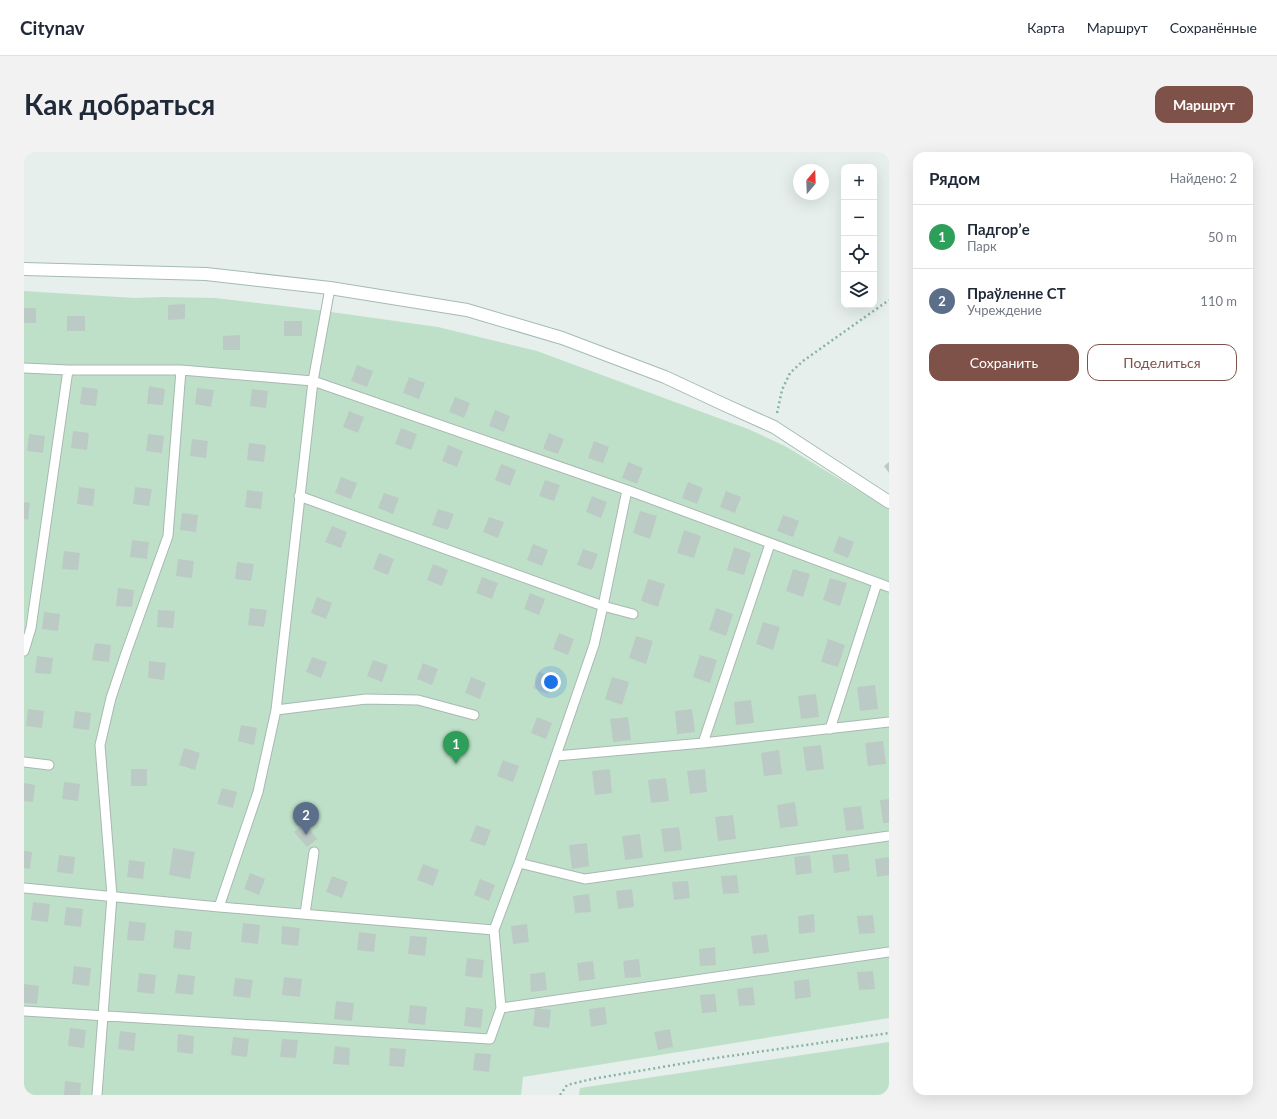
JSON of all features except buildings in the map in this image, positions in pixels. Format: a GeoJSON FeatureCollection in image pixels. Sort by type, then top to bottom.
{"type":"FeatureCollection","features":[{"type":"Feature","properties":{"kind":"street"},"geometry":{"type":"LineString","coordinates":[[24,269],[206,274],[330,288],[467,310],[562,338],[665,377],[724,405],[774,426],[889,502]]}},
{"type":"Feature","properties":{"kind":"lane"},"geometry":{"type":"LineString","coordinates":[[220,908],[258,792],[276,710],[313,381],[330,288]]}},
{"type":"Feature","properties":{"kind":"lane"},"geometry":{"type":"LineString","coordinates":[[24,368],[68,370],[182,370],[313,381],[627,490],[889,587]]}},
{"type":"Feature","properties":{"kind":"lane"},"geometry":{"type":"LineString","coordinates":[[24,651],[31,628],[68,370]]}},
{"type":"Feature","properties":{"kind":"lane"},"geometry":{"type":"LineString","coordinates":[[97,1095],[112,896],[100,745],[111,698],[168,536],[182,370]]}},
{"type":"Feature","properties":{"kind":"lane"},"geometry":{"type":"LineString","coordinates":[[24,1012],[490,1039],[501,1008],[494,930],[519,863],[594,645],[627,490]]}},
{"type":"Feature","properties":{"kind":"lane"},"geometry":{"type":"LineString","coordinates":[[299,496],[603,606],[633,614]]}},
{"type":"Feature","properties":{"kind":"lane"},"geometry":{"type":"LineString","coordinates":[[702,743],[770,544]]}},
{"type":"Feature","properties":{"kind":"lane"},"geometry":{"type":"LineString","coordinates":[[830,729],[877,583]]}},
{"type":"Feature","properties":{"kind":"lane"},"geometry":{"type":"LineString","coordinates":[[276,710],[366,699],[418,700],[474,715]]}},
{"type":"Feature","properties":{"kind":"lane"},"geometry":{"type":"LineString","coordinates":[[556,756],[702,743],[889,722]]}},
{"type":"Feature","properties":{"kind":"lane"},"geometry":{"type":"LineString","coordinates":[[24,762],[49,765]]}},
{"type":"Feature","properties":{"kind":"lane"},"geometry":{"type":"LineString","coordinates":[[519,863],[586,879],[889,836]]}},
{"type":"Feature","properties":{"kind":"lane"},"geometry":{"type":"LineString","coordinates":[[305,914],[314,852]]}},
{"type":"Feature","properties":{"kind":"lane"},"geometry":{"type":"LineString","coordinates":[[24,888],[220,908],[494,930]]}},
{"type":"Feature","properties":{"kind":"lane"},"geometry":{"type":"LineString","coordinates":[[501,1008],[889,952]]}},
{"type":"Feature","properties":{"kind":"path"},"geometry":{"type":"LineString","coordinates":[[774,426],[782,390],[790,373],[803,360],[889,300]]}},
{"type":"Feature","properties":{"kind":"path"},"geometry":{"type":"LineString","coordinates":[[560,1095],[567,1085],[592,1079],[709,1059],[889,1033]]}},
{"type":"Feature","properties":{"kind":"green space"},"geometry":{"type":"Polygon","coordinates":[[[24,291],[135,298],[215,298],[317,310],[438,327],[537,351],[748,429],[785,446],[889,509],[889,1018],[523,1077],[521,1095],[24,1095],[24,291]]]}},
{"type":"Feature","properties":{"kind":"green space"},"geometry":{"type":"Polygon","coordinates":[[[889,1042],[889,1095],[579,1095],[580,1088],[889,1042]]]}},
{"type":"Feature","properties":{"kind":"place","name":"Падгорʼе"},"geometry":{"type":"Point","coordinates":[456,764]}},
{"type":"Feature","properties":{"kind":"place","name":"Праўленне СТ"},"geometry":{"type":"Point","coordinates":[306,835]}}]}
